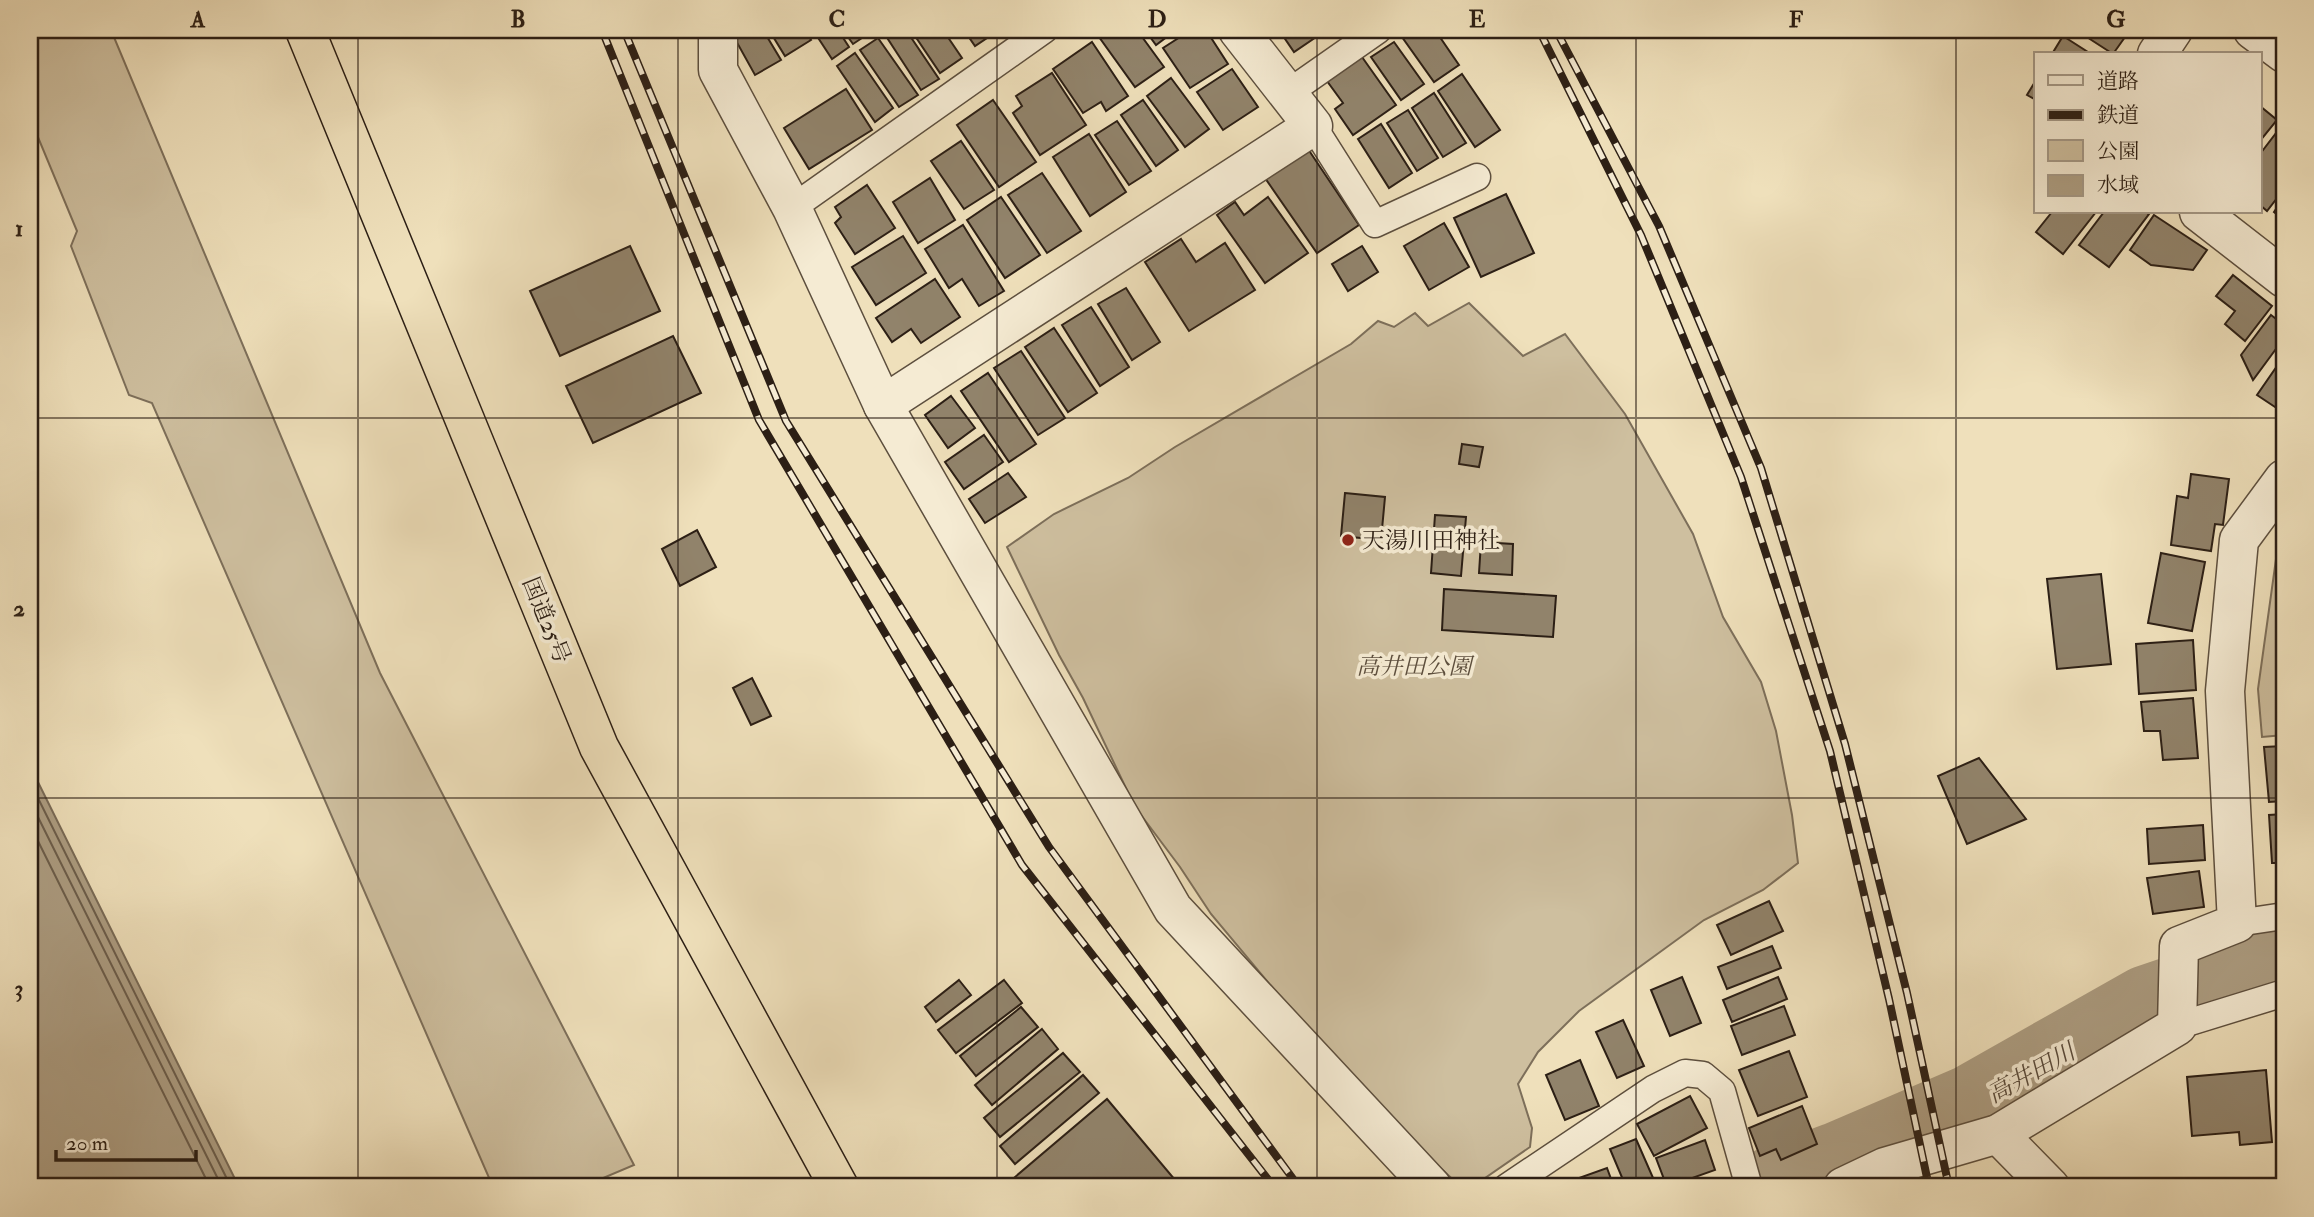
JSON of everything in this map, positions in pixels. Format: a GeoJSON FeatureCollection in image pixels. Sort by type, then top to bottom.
{"type":"FeatureCollection","features":[{"type":"Feature","properties":{"kind":"highway","name":"国道25号"},"geometry":{"type":"LineString","coordinates":[[305,30],[599,747],[839,1187]]}},
{"type":"Feature","properties":{"kind":"street"},"geometry":{"type":"LineString","coordinates":[[718,30],[719,70],[792,208],[883,405],[1173,909],[1432,1187]]}},
{"type":"Feature","properties":{"kind":"street"},"geometry":{"type":"LineString","coordinates":[[883,405],[1313,126],[1238,30]]}},
{"type":"Feature","properties":{"kind":"street"},"geometry":{"type":"LineString","coordinates":[[2158,52],[2174,30]]}},
{"type":"Feature","properties":{"kind":"street"},"geometry":{"type":"LineString","coordinates":[[2253,30],[2284,53]]}},
{"type":"Feature","properties":{"kind":"street"},"geometry":{"type":"LineString","coordinates":[[2202,214],[2284,278]]}},
{"type":"Feature","properties":{"kind":"street"},"geometry":{"type":"LineString","coordinates":[[1843,1187],[1885,1167],[1998,1134],[2177,1022],[2179,946],[2237,923],[2225,691],[2239,540],[2284,479]]}},
{"type":"Feature","properties":{"kind":"street"},"geometry":{"type":"LineString","coordinates":[[1998,1134],[2050,1187]]}},
{"type":"Feature","properties":{"kind":"lane"},"geometry":{"type":"LineString","coordinates":[[792,208],[1044,30]]}},
{"type":"Feature","properties":{"kind":"lane"},"geometry":{"type":"LineString","coordinates":[[1287,93],[1378,30]]}},
{"type":"Feature","properties":{"kind":"lane"},"geometry":{"type":"LineString","coordinates":[[1313,126],[1375,224],[1477,177]]}},
{"type":"Feature","properties":{"kind":"lane"},"geometry":{"type":"LineString","coordinates":[[2237,923],[2284,916]]}},
{"type":"Feature","properties":{"kind":"lane"},"geometry":{"type":"LineString","coordinates":[[2177,1022],[2284,993]]}},
{"type":"Feature","properties":{"kind":"lane"},"geometry":{"type":"LineString","coordinates":[[1507,1187],[1653,1089],[1685,1073],[1703,1075],[1722,1091],[1747,1179]]}},
{"type":"Feature","properties":{"kind":"green space"},"geometry":{"type":"Polygon","coordinates":[[[30,30],[111,30],[380,673],[634,1165],[582,1187],[493,1187],[152,403],[129,395],[71,246],[77,231],[30,118],[30,30]]]}},
{"type":"Feature","properties":{"kind":"green space","name":"高井田公園"},"geometry":{"type":"Polygon","coordinates":[[[1469,303],[1523,356],[1565,334],[1625,414],[1693,534],[1723,617],[1761,682],[1776,731],[1798,863],[1763,890],[1704,920],[1579,1011],[1538,1052],[1518,1084],[1532,1128],[1530,1147],[1472,1187],[1461,1187],[1422,1151],[1308,1030],[1211,914],[1135,807],[1007,547],[1054,514],[1128,478],[1175,447],[1351,344],[1378,321],[1394,327],[1415,313],[1428,326],[1469,303]]]}},
{"type":"Feature","properties":{"kind":"green space"},"geometry":{"type":"Polygon","coordinates":[[[2284,547],[2284,735],[2262,737],[2258,689],[2276,559],[2284,547]]]}},
{"type":"Feature","properties":{"kind":"water"},"geometry":{"type":"Polygon","coordinates":[[[30,766],[239,1187],[30,1187],[30,766]]]}},
{"type":"Feature","properties":{"kind":"building"},"geometry":{"type":"Polygon","coordinates":[[[737,30],[763,30],[781,60],[755,75],[735,39],[741,36],[737,30]]]}},
{"type":"Feature","properties":{"kind":"building"},"geometry":{"type":"Polygon","coordinates":[[[769,30],[805,30],[811,40],[785,56],[769,30]]]}},
{"type":"Feature","properties":{"kind":"building"},"geometry":{"type":"Polygon","coordinates":[[[813,30],[838,30],[849,47],[832,59],[813,30]]]}},
{"type":"Feature","properties":{"kind":"building"},"geometry":{"type":"Polygon","coordinates":[[[843,30],[870,30],[871,32],[853,44],[843,30]]]}},
{"type":"Feature","properties":{"kind":"building"},"geometry":{"type":"Polygon","coordinates":[[[889,30],[906,30],[939,79],[921,90],[884,33],[889,30]]]}},
{"type":"Feature","properties":{"kind":"building"},"geometry":{"type":"Polygon","coordinates":[[[911,30],[943,30],[962,58],[940,73],[911,30]]]}},
{"type":"Feature","properties":{"kind":"building"},"geometry":{"type":"Polygon","coordinates":[[[964,30],[999,30],[975,46],[964,30]]]}},
{"type":"Feature","properties":{"kind":"building"},"geometry":{"type":"Polygon","coordinates":[[[1094,30],[1137,30],[1164,67],[1135,87],[1094,30]]]}},
{"type":"Feature","properties":{"kind":"building"},"geometry":{"type":"Polygon","coordinates":[[[1145,30],[1176,30],[1156,45],[1145,30]]]}},
{"type":"Feature","properties":{"kind":"building"},"geometry":{"type":"Polygon","coordinates":[[[1191,30],[1206,30],[1228,64],[1190,88],[1163,48],[1191,30]]]}},
{"type":"Feature","properties":{"kind":"building"},"geometry":{"type":"Polygon","coordinates":[[[1279,30],[1320,30],[1322,33],[1294,52],[1279,30]]]}},
{"type":"Feature","properties":{"kind":"building"},"geometry":{"type":"Polygon","coordinates":[[[1397,30],[1435,30],[1459,65],[1434,82],[1397,30]]]}},
{"type":"Feature","properties":{"kind":"building"},"geometry":{"type":"Polygon","coordinates":[[[2076,30],[2130,30],[2114,52],[2110,52],[2076,30]]]}},
{"type":"Feature","properties":{"kind":"building"},"geometry":{"type":"Polygon","coordinates":[[[2063,36],[2088,52],[2053,52],[2063,36]]]}},
{"type":"Feature","properties":{"kind":"building"},"geometry":{"type":"Polygon","coordinates":[[[878,38],[918,95],[899,107],[860,50],[878,38]]]}},
{"type":"Feature","properties":{"kind":"building"},"geometry":{"type":"Polygon","coordinates":[[[1092,42],[1128,96],[1106,111],[1101,102],[1083,113],[1053,69],[1092,42]]]}},
{"type":"Feature","properties":{"kind":"building"},"geometry":{"type":"Polygon","coordinates":[[[1394,42],[1424,84],[1401,100],[1371,57],[1394,42]]]}},
{"type":"Feature","properties":{"kind":"building"},"geometry":{"type":"Polygon","coordinates":[[[855,53],[893,108],[875,122],[837,66],[855,53]]]}},
{"type":"Feature","properties":{"kind":"building"},"geometry":{"type":"Polygon","coordinates":[[[1362,57],[1396,105],[1353,135],[1335,109],[1343,103],[1327,81],[1362,57]]]}},
{"type":"Feature","properties":{"kind":"building"},"geometry":{"type":"Polygon","coordinates":[[[1232,69],[1258,107],[1223,130],[1197,92],[1232,69]]]}},
{"type":"Feature","properties":{"kind":"building"},"geometry":{"type":"Polygon","coordinates":[[[1052,73],[1086,125],[1040,155],[1013,113],[1022,106],[1016,96],[1052,73]]]}},
{"type":"Feature","properties":{"kind":"building"},"geometry":{"type":"Polygon","coordinates":[[[1462,74],[1500,130],[1475,147],[1438,91],[1462,74]]]}},
{"type":"Feature","properties":{"kind":"building"},"geometry":{"type":"Polygon","coordinates":[[[1171,78],[1209,129],[1185,147],[1147,96],[1171,78]]]}},
{"type":"Feature","properties":{"kind":"building"},"geometry":{"type":"Polygon","coordinates":[[[2034,83],[2034,99],[2027,95],[2034,83]]]}},
{"type":"Feature","properties":{"kind":"building"},"geometry":{"type":"Polygon","coordinates":[[[846,89],[872,130],[809,169],[784,128],[846,89]]]}},
{"type":"Feature","properties":{"kind":"building"},"geometry":{"type":"Polygon","coordinates":[[[1434,93],[1466,143],[1443,157],[1412,108],[1434,93]]]}},
{"type":"Feature","properties":{"kind":"building"},"geometry":{"type":"Polygon","coordinates":[[[993,100],[1036,162],[999,187],[957,125],[993,100]]]}},
{"type":"Feature","properties":{"kind":"building"},"geometry":{"type":"Polygon","coordinates":[[[1143,100],[1178,150],[1156,166],[1121,115],[1143,100]]]}},
{"type":"Feature","properties":{"kind":"building"},"geometry":{"type":"Polygon","coordinates":[[[2262,108],[2277,120],[2262,139],[2262,108]]]}},
{"type":"Feature","properties":{"kind":"building"},"geometry":{"type":"Polygon","coordinates":[[[1408,110],[1438,158],[1417,171],[1387,123],[1408,110]]]}},
{"type":"Feature","properties":{"kind":"building"},"geometry":{"type":"Polygon","coordinates":[[[1117,121],[1151,171],[1129,185],[1095,135],[1117,121]]]}},
{"type":"Feature","properties":{"kind":"building"},"geometry":{"type":"Polygon","coordinates":[[[1381,124],[1412,173],[1389,188],[1358,139],[1381,124]]]}},
{"type":"Feature","properties":{"kind":"building"},"geometry":{"type":"Polygon","coordinates":[[[2283,124],[2284,189],[2267,211],[2262,207],[2262,151],[2283,124]]]}},
{"type":"Feature","properties":{"kind":"building"},"geometry":{"type":"Polygon","coordinates":[[[1089,134],[1126,192],[1090,216],[1053,157],[1089,134]]]}},
{"type":"Feature","properties":{"kind":"building"},"geometry":{"type":"Polygon","coordinates":[[[961,141],[994,190],[964,209],[931,161],[961,141]]]}},
{"type":"Feature","properties":{"kind":"building"},"geometry":{"type":"Polygon","coordinates":[[[1308,149],[1359,225],[1317,253],[1265,178],[1308,149]]]}},
{"type":"Feature","properties":{"kind":"building"},"geometry":{"type":"Polygon","coordinates":[[[1042,173],[1081,231],[1047,253],[1008,195],[1042,173]]]}},
{"type":"Feature","properties":{"kind":"building"},"geometry":{"type":"Polygon","coordinates":[[[930,178],[955,220],[918,243],[893,202],[930,178]]]}},
{"type":"Feature","properties":{"kind":"building"},"geometry":{"type":"Polygon","coordinates":[[[867,185],[895,228],[855,254],[835,223],[841,217],[835,207],[867,185]]]}},
{"type":"Feature","properties":{"kind":"building"},"geometry":{"type":"Polygon","coordinates":[[[1506,194],[1534,253],[1481,277],[1454,218],[1506,194]]]}},
{"type":"Feature","properties":{"kind":"building"},"geometry":{"type":"Polygon","coordinates":[[[1001,197],[1040,255],[1005,278],[967,220],[1001,197]]]}},
{"type":"Feature","properties":{"kind":"building"},"geometry":{"type":"Polygon","coordinates":[[[1268,197],[1308,253],[1265,283],[1217,215],[1235,202],[1244,215],[1268,197]]]}},
{"type":"Feature","properties":{"kind":"building"},"geometry":{"type":"Polygon","coordinates":[[[2284,197],[2284,220],[2274,212],[2284,197]]]}},
{"type":"Feature","properties":{"kind":"building"},"geometry":{"type":"Polygon","coordinates":[[[2050,214],[2094,214],[2063,254],[2036,232],[2050,214]]]}},
{"type":"Feature","properties":{"kind":"building"},"geometry":{"type":"Polygon","coordinates":[[[2102,214],[2149,214],[2109,267],[2079,245],[2102,214]]]}},
{"type":"Feature","properties":{"kind":"building"},"geometry":{"type":"Polygon","coordinates":[[[2154,215],[2207,250],[2193,270],[2151,265],[2130,250],[2154,215]]]}},
{"type":"Feature","properties":{"kind":"building"},"geometry":{"type":"Polygon","coordinates":[[[1444,223],[1469,267],[1429,290],[1404,246],[1444,223]]]}},
{"type":"Feature","properties":{"kind":"building"},"geometry":{"type":"Polygon","coordinates":[[[963,225],[1004,291],[979,306],[962,279],[949,288],[925,249],[963,225]]]}},
{"type":"Feature","properties":{"kind":"building"},"geometry":{"type":"Polygon","coordinates":[[[903,236],[926,273],[876,305],[852,267],[903,236]]]}},
{"type":"Feature","properties":{"kind":"building"},"geometry":{"type":"Polygon","coordinates":[[[1181,239],[1196,262],[1225,243],[1255,290],[1189,331],[1145,262],[1181,239]]]}},
{"type":"Feature","properties":{"kind":"building"},"geometry":{"type":"Polygon","coordinates":[[[630,246],[660,311],[560,356],[530,291],[630,246]]]}},
{"type":"Feature","properties":{"kind":"building"},"geometry":{"type":"Polygon","coordinates":[[[1362,246],[1378,272],[1348,291],[1332,264],[1362,246]]]}},
{"type":"Feature","properties":{"kind":"building"},"geometry":{"type":"Polygon","coordinates":[[[2233,275],[2272,306],[2245,341],[2225,324],[2235,311],[2216,296],[2233,275]]]}},
{"type":"Feature","properties":{"kind":"building"},"geometry":{"type":"Polygon","coordinates":[[[935,279],[960,317],[921,343],[911,329],[892,342],[876,318],[935,279]]]}},
{"type":"Feature","properties":{"kind":"building"},"geometry":{"type":"Polygon","coordinates":[[[1126,288],[1160,342],[1132,360],[1098,304],[1126,288]]]}},
{"type":"Feature","properties":{"kind":"building"},"geometry":{"type":"Polygon","coordinates":[[[1091,307],[1129,367],[1100,386],[1062,325],[1091,307]]]}},
{"type":"Feature","properties":{"kind":"building"},"geometry":{"type":"Polygon","coordinates":[[[2271,315],[2284,325],[2284,338],[2253,380],[2241,355],[2271,315]]]}},
{"type":"Feature","properties":{"kind":"building"},"geometry":{"type":"Polygon","coordinates":[[[1054,328],[1097,393],[1068,412],[1025,347],[1054,328]]]}},
{"type":"Feature","properties":{"kind":"building"},"geometry":{"type":"Polygon","coordinates":[[[673,336],[701,393],[593,443],[566,386],[673,336]]]}},
{"type":"Feature","properties":{"kind":"building"},"geometry":{"type":"Polygon","coordinates":[[[1021,351],[1065,418],[1038,435],[994,368],[1021,351]]]}},
{"type":"Feature","properties":{"kind":"building"},"geometry":{"type":"Polygon","coordinates":[[[2284,356],[2284,413],[2257,395],[2284,356]]]}},
{"type":"Feature","properties":{"kind":"building"},"geometry":{"type":"Polygon","coordinates":[[[988,373],[1036,444],[1009,462],[961,391],[988,373]]]}},
{"type":"Feature","properties":{"kind":"building"},"geometry":{"type":"Polygon","coordinates":[[[951,396],[975,428],[948,448],[925,415],[951,396]]]}},
{"type":"Feature","properties":{"kind":"building"},"geometry":{"type":"Polygon","coordinates":[[[984,435],[1003,462],[964,489],[945,462],[984,435]]]}},
{"type":"Feature","properties":{"kind":"building"},"geometry":{"type":"Polygon","coordinates":[[[1462,444],[1483,447],[1479,467],[1459,464],[1462,444]]]}},
{"type":"Feature","properties":{"kind":"building"},"geometry":{"type":"Polygon","coordinates":[[[1008,473],[1026,497],[985,523],[969,499],[1008,473]]]}},
{"type":"Feature","properties":{"kind":"building"},"geometry":{"type":"Polygon","coordinates":[[[2191,474],[2229,479],[2223,525],[2215,524],[2211,551],[2171,545],[2177,496],[2188,498],[2191,474]]]}},
{"type":"Feature","properties":{"kind":"building"},"geometry":{"type":"Polygon","coordinates":[[[1345,493],[1385,497],[1381,540],[1341,536],[1345,493]]]}},
{"type":"Feature","properties":{"kind":"building"},"geometry":{"type":"Polygon","coordinates":[[[1435,515],[1466,517],[1461,576],[1431,573],[1435,515]]]}},
{"type":"Feature","properties":{"kind":"building"},"geometry":{"type":"Polygon","coordinates":[[[697,530],[716,567],[680,586],[662,549],[697,530]]]}},
{"type":"Feature","properties":{"kind":"building"},"geometry":{"type":"Polygon","coordinates":[[[1481,542],[1513,544],[1512,575],[1479,573],[1481,542]]]}},
{"type":"Feature","properties":{"kind":"building"},"geometry":{"type":"Polygon","coordinates":[[[2161,553],[2205,562],[2192,631],[2148,623],[2161,553]]]}},
{"type":"Feature","properties":{"kind":"building"},"geometry":{"type":"Polygon","coordinates":[[[2101,574],[2111,664],[2057,669],[2047,579],[2101,574]]]}},
{"type":"Feature","properties":{"kind":"building"},"geometry":{"type":"Polygon","coordinates":[[[1444,589],[1556,596],[1553,637],[1442,630],[1444,589]]]}},
{"type":"Feature","properties":{"kind":"building"},"geometry":{"type":"Polygon","coordinates":[[[2193,640],[2196,690],[2139,694],[2136,644],[2193,640]]]}},
{"type":"Feature","properties":{"kind":"building"},"geometry":{"type":"Polygon","coordinates":[[[752,678],[771,716],[751,725],[733,688],[752,678]]]}},
{"type":"Feature","properties":{"kind":"building"},"geometry":{"type":"Polygon","coordinates":[[[2193,698],[2198,758],[2163,760],[2160,731],[2144,731],[2141,702],[2193,698]]]}},
{"type":"Feature","properties":{"kind":"building"},"geometry":{"type":"Polygon","coordinates":[[[2284,746],[2284,801],[2269,802],[2264,747],[2284,746]]]}},
{"type":"Feature","properties":{"kind":"building"},"geometry":{"type":"Polygon","coordinates":[[[1979,758],[2026,819],[1967,844],[1938,776],[1979,758]]]}},
{"type":"Feature","properties":{"kind":"building"},"geometry":{"type":"Polygon","coordinates":[[[2284,814],[2284,863],[2272,863],[2269,815],[2284,814]]]}},
{"type":"Feature","properties":{"kind":"building"},"geometry":{"type":"Polygon","coordinates":[[[2203,825],[2205,860],[2149,864],[2147,829],[2203,825]]]}},
{"type":"Feature","properties":{"kind":"building"},"geometry":{"type":"Polygon","coordinates":[[[2199,871],[2204,907],[2153,914],[2147,878],[2199,871]]]}},
{"type":"Feature","properties":{"kind":"building"},"geometry":{"type":"Polygon","coordinates":[[[1769,901],[1783,931],[1731,955],[1717,925],[1769,901]]]}},
{"type":"Feature","properties":{"kind":"building"},"geometry":{"type":"Polygon","coordinates":[[[1772,946],[1781,968],[1727,989],[1718,967],[1772,946]]]}},
{"type":"Feature","properties":{"kind":"building"},"geometry":{"type":"Polygon","coordinates":[[[1682,977],[1701,1023],[1670,1036],[1651,990],[1682,977]]]}},
{"type":"Feature","properties":{"kind":"building"},"geometry":{"type":"Polygon","coordinates":[[[1778,977],[1787,999],[1732,1022],[1723,1000],[1778,977]]]}},
{"type":"Feature","properties":{"kind":"building"},"geometry":{"type":"Polygon","coordinates":[[[959,980],[971,995],[936,1022],[925,1007],[959,980]]]}},
{"type":"Feature","properties":{"kind":"building"},"geometry":{"type":"Polygon","coordinates":[[[1004,980],[1022,1003],[956,1053],[938,1030],[1004,980]]]}},
{"type":"Feature","properties":{"kind":"building"},"geometry":{"type":"Polygon","coordinates":[[[1784,1006],[1795,1035],[1742,1055],[1731,1026],[1784,1006]]]}},
{"type":"Feature","properties":{"kind":"building"},"geometry":{"type":"Polygon","coordinates":[[[1021,1007],[1038,1027],[976,1076],[960,1056],[1021,1007]]]}},
{"type":"Feature","properties":{"kind":"building"},"geometry":{"type":"Polygon","coordinates":[[[1623,1020],[1644,1066],[1617,1078],[1596,1032],[1623,1020]]]}},
{"type":"Feature","properties":{"kind":"building"},"geometry":{"type":"Polygon","coordinates":[[[1042,1029],[1058,1049],[992,1105],[975,1085],[1042,1029]]]}},
{"type":"Feature","properties":{"kind":"building"},"geometry":{"type":"Polygon","coordinates":[[[1789,1051],[1807,1097],[1758,1116],[1739,1070],[1789,1051]]]}},
{"type":"Feature","properties":{"kind":"building"},"geometry":{"type":"Polygon","coordinates":[[[1063,1053],[1080,1072],[1000,1137],[984,1118],[1063,1053]]]}},
{"type":"Feature","properties":{"kind":"building"},"geometry":{"type":"Polygon","coordinates":[[[1580,1060],[1599,1106],[1565,1120],[1546,1075],[1580,1060]]]}},
{"type":"Feature","properties":{"kind":"building"},"geometry":{"type":"Polygon","coordinates":[[[2266,1070],[2272,1142],[2240,1145],[2239,1132],[2192,1136],[2187,1077],[2266,1070]]]}},
{"type":"Feature","properties":{"kind":"building"},"geometry":{"type":"Polygon","coordinates":[[[1083,1075],[1099,1093],[1015,1164],[1000,1146],[1083,1075]]]}},
{"type":"Feature","properties":{"kind":"building"},"geometry":{"type":"Polygon","coordinates":[[[1690,1096],[1707,1128],[1654,1156],[1637,1124],[1690,1096]]]}},
{"type":"Feature","properties":{"kind":"building"},"geometry":{"type":"Polygon","coordinates":[[[1107,1099],[1181,1187],[1024,1187],[1015,1177],[1107,1099]]]}},
{"type":"Feature","properties":{"kind":"building"},"geometry":{"type":"Polygon","coordinates":[[[1802,1106],[1817,1144],[1781,1160],[1776,1149],[1760,1156],[1749,1128],[1802,1106]]]}},
{"type":"Feature","properties":{"kind":"building"},"geometry":{"type":"Polygon","coordinates":[[[1636,1139],[1657,1187],[1626,1187],[1610,1149],[1636,1139]]]}},
{"type":"Feature","properties":{"kind":"building"},"geometry":{"type":"Polygon","coordinates":[[[1705,1140],[1715,1170],[1667,1187],[1656,1158],[1705,1140]]]}},
{"type":"Feature","properties":{"kind":"building"},"geometry":{"type":"Polygon","coordinates":[[[1607,1168],[1614,1187],[1563,1187],[1562,1184],[1607,1168]]]}},
{"type":"Feature","properties":{"kind":"waterway","name":"高井田川"},"geometry":{"type":"LineString","coordinates":[[1776,1187],[1838,1164],[1973,1106],[2148,1007],[2216,984],[2284,955]]}},
{"type":"Feature","properties":{"kind":"railway"},"geometry":{"type":"LineString","coordinates":[[602,30],[759,420],[1022,865],[1274,1187]]}},
{"type":"Feature","properties":{"kind":"railway"},"geometry":{"type":"LineString","coordinates":[[624,30],[786,421],[1049,847],[1299,1187]]}},
{"type":"Feature","properties":{"kind":"railway"},"geometry":{"type":"LineString","coordinates":[[1539,30],[1641,235],[1741,477],[1830,751],[1889,999],[1929,1187]]}},
{"type":"Feature","properties":{"kind":"railway"},"geometry":{"type":"LineString","coordinates":[[1556,30],[1659,226],[1761,468],[1845,744],[1907,993],[1949,1187]]}},
{"type":"Feature","properties":{"kind":"place","name":"天湯川田神社"},"geometry":{"type":"Point","coordinates":[1348,540]}}]}
